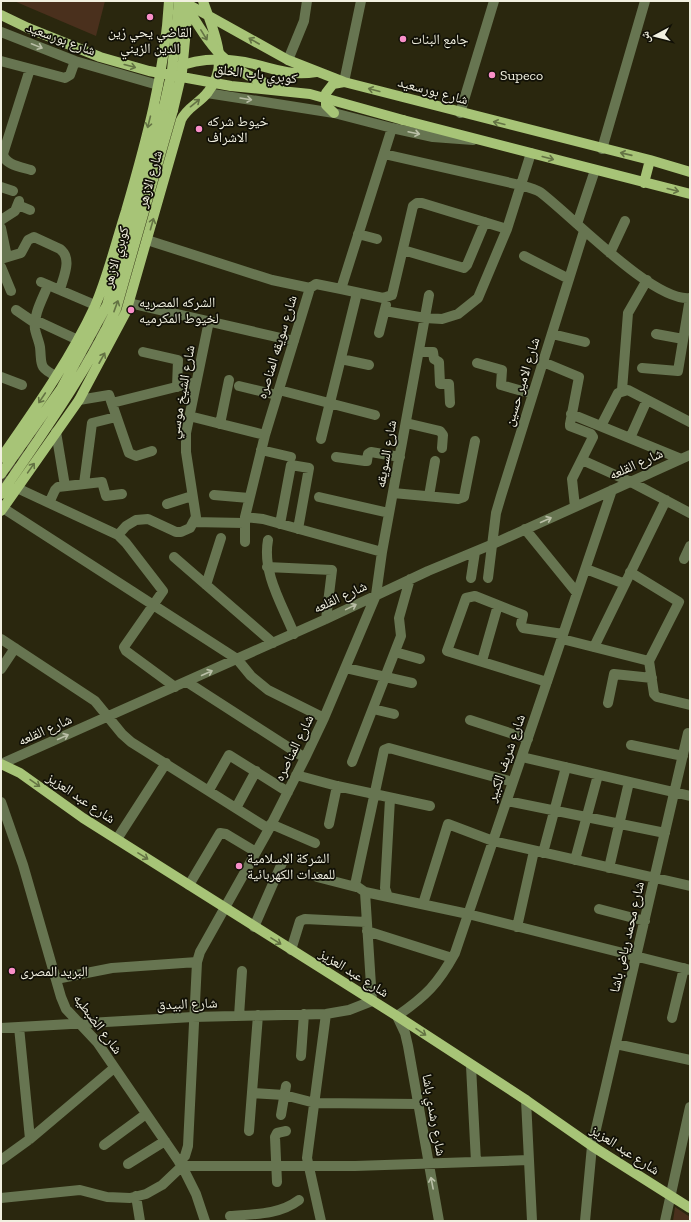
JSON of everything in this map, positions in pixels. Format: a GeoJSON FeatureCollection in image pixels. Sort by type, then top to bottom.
{"type":"FeatureCollection","features":[{"type":"Feature","properties":{"kind":"main road","name":"شارع الازهر"},"geometry":{"type":"LineString","coordinates":[[1,458],[56,376],[78,340],[95,305],[137,172],[159,81],[167,32],[169,1]]}},
{"type":"Feature","properties":{"kind":"main road","name":"كوبري الازهر"},"geometry":{"type":"LineString","coordinates":[[1,474],[61,389],[106,305],[164,106],[172,70],[179,1]]}},
{"type":"Feature","properties":{"kind":"main road"},"geometry":{"type":"LineString","coordinates":[[183,1],[207,40],[227,62],[249,76],[310,94]]}},
{"type":"Feature","properties":{"kind":"main road","name":"شارع بورسعيد"},"geometry":{"type":"LineString","coordinates":[[183,1],[288,60],[344,82],[460,113],[650,160],[690,172]]}},
{"type":"Feature","properties":{"kind":"main road","name":"كوبري الازهر"},"geometry":{"type":"LineString","coordinates":[[1,494],[70,394],[105,332],[116,309],[173,110],[182,72],[189,1]]}},
{"type":"Feature","properties":{"kind":"main road","name":"شارع الازهر"},"geometry":{"type":"LineString","coordinates":[[2,509],[79,400],[114,336],[129,303],[181,120],[189,108],[207,93],[217,77],[220,59],[218,44],[203,1]]}},
{"type":"Feature","properties":{"kind":"main road","name":"شارع بورسعيد"},"geometry":{"type":"LineString","coordinates":[[1,15],[28,28]]}},
{"type":"Feature","properties":{"kind":"main road","name":"كوبري باب الخلق"},"geometry":{"type":"LineString","coordinates":[[28,28],[100,57],[149,71],[231,86],[310,94],[403,120],[483,139]]}},
{"type":"Feature","properties":{"kind":"main road"},"geometry":{"type":"LineString","coordinates":[[159,81],[173,69],[188,63],[220,59],[254,64],[292,74],[316,72]]}},
{"type":"Feature","properties":{"kind":"main road"},"geometry":{"type":"LineString","coordinates":[[334,113],[326,105],[326,93],[333,84],[344,82]]}},
{"type":"Feature","properties":{"kind":"main road"},"geometry":{"type":"LineString","coordinates":[[483,139],[531,153],[690,194]]}},
{"type":"Feature","properties":{"kind":"main road"},"geometry":{"type":"LineString","coordinates":[[644,183],[650,160]]}},
{"type":"Feature","properties":{"kind":"main road","name":"شارع عبد العزيز"},"geometry":{"type":"LineString","coordinates":[[1,764],[20,773],[117,839],[397,1016],[471,1066],[526,1100],[592,1146],[690,1208]]}},
{"type":"Feature","properties":{"kind":"street"},"geometry":{"type":"LineString","coordinates":[[288,60],[304,21],[307,1]]}},
{"type":"Feature","properties":{"kind":"street"},"geometry":{"type":"LineString","coordinates":[[344,82],[361,1]]}},
{"type":"Feature","properties":{"kind":"street"},"geometry":{"type":"LineString","coordinates":[[460,113],[494,1]]}},
{"type":"Feature","properties":{"kind":"street"},"geometry":{"type":"LineString","coordinates":[[602,149],[645,1]]}},
{"type":"Feature","properties":{"kind":"street","name":"شارع بورسعيد"},"geometry":{"type":"LineString","coordinates":[[1,32],[75,61],[159,81]]}},
{"type":"Feature","properties":{"kind":"street"},"geometry":{"type":"LineString","coordinates":[[1,61],[65,78],[70,75],[75,61]]}},
{"type":"Feature","properties":{"kind":"street"},"geometry":{"type":"LineString","coordinates":[[30,69],[3,154],[4,158],[9,162],[30,170]]}},
{"type":"Feature","properties":{"kind":"street"},"geometry":{"type":"LineString","coordinates":[[207,93],[334,113],[392,128],[453,140],[483,139]]}},
{"type":"Feature","properties":{"kind":"street"},"geometry":{"type":"LineString","coordinates":[[341,290],[392,128]]}},
{"type":"Feature","properties":{"kind":"street"},"geometry":{"type":"LineString","coordinates":[[385,311],[434,320],[450,317],[472,305],[478,298],[507,229],[531,153]]}},
{"type":"Feature","properties":{"kind":"street"},"geometry":{"type":"LineString","coordinates":[[384,154],[520,185],[538,191],[610,253],[647,280],[665,292],[678,297],[690,298],[678,371],[642,368]]}},
{"type":"Feature","properties":{"kind":"street","name":"شارع الامير حسين"},"geometry":{"type":"LineString","coordinates":[[488,578],[496,513],[569,278],[580,227],[595,170]]}},
{"type":"Feature","properties":{"kind":"street"},"geometry":{"type":"LineString","coordinates":[[1,187],[13,191]]}},
{"type":"Feature","properties":{"kind":"street"},"geometry":{"type":"LineString","coordinates":[[1,220],[15,211],[18,203],[30,210]]}},
{"type":"Feature","properties":{"kind":"street"},"geometry":{"type":"LineString","coordinates":[[379,333],[388,298],[394,289],[413,206],[417,203],[422,203],[507,229]]}},
{"type":"Feature","properties":{"kind":"street"},"geometry":{"type":"LineString","coordinates":[[610,253],[625,221]]}},
{"type":"Feature","properties":{"kind":"street"},"geometry":{"type":"LineString","coordinates":[[403,250],[464,268],[467,265],[485,222]]}},
{"type":"Feature","properties":{"kind":"street"},"geometry":{"type":"LineString","coordinates":[[1,228],[4,258],[21,253],[28,240],[34,238],[64,252],[67,260],[60,290]]}},
{"type":"Feature","properties":{"kind":"street"},"geometry":{"type":"LineString","coordinates":[[358,234],[377,239]]}},
{"type":"Feature","properties":{"kind":"street"},"geometry":{"type":"LineString","coordinates":[[147,240],[272,280],[310,288]]}},
{"type":"Feature","properties":{"kind":"street"},"geometry":{"type":"LineString","coordinates":[[524,256],[569,278]]}},
{"type":"Feature","properties":{"kind":"street"},"geometry":{"type":"LineString","coordinates":[[1,267],[11,291]]}},
{"type":"Feature","properties":{"kind":"street"},"geometry":{"type":"LineString","coordinates":[[622,390],[628,313],[647,280]]}},
{"type":"Feature","properties":{"kind":"street"},"geometry":{"type":"LineString","coordinates":[[56,376],[44,369],[41,364],[40,348],[35,322],[45,284],[95,305]]}},
{"type":"Feature","properties":{"kind":"street","name":"شارع سويقه المناصره"},"geometry":{"type":"LineString","coordinates":[[245,542],[245,520],[261,450],[310,288],[316,284],[388,298]]}},
{"type":"Feature","properties":{"kind":"street"},"geometry":{"type":"LineString","coordinates":[[321,439],[357,293]]}},
{"type":"Feature","properties":{"kind":"street","name":"شارع السويقه"},"geometry":{"type":"LineString","coordinates":[[376,595],[382,552],[429,295]]}},
{"type":"Feature","properties":{"kind":"street"},"geometry":{"type":"LineString","coordinates":[[129,303],[294,341]]}},
{"type":"Feature","properties":{"kind":"street"},"geometry":{"type":"LineString","coordinates":[[16,310],[35,322],[78,340]]}},
{"type":"Feature","properties":{"kind":"street","name":"شارع الشيخ موسي"},"geometry":{"type":"LineString","coordinates":[[193,522],[196,517],[186,452],[186,433],[209,321]]}},
{"type":"Feature","properties":{"kind":"street"},"geometry":{"type":"LineString","coordinates":[[552,334],[585,342]]}},
{"type":"Feature","properties":{"kind":"street"},"geometry":{"type":"LineString","coordinates":[[656,334],[683,339]]}},
{"type":"Feature","properties":{"kind":"street"},"geometry":{"type":"LineString","coordinates":[[143,352],[178,360],[177,387]]}},
{"type":"Feature","properties":{"kind":"street"},"geometry":{"type":"LineString","coordinates":[[419,352],[433,352],[434,359],[439,362],[440,384],[449,384],[450,403]]}},
{"type":"Feature","properties":{"kind":"street"},"geometry":{"type":"LineString","coordinates":[[341,359],[369,364]]}},
{"type":"Feature","properties":{"kind":"street"},"geometry":{"type":"LineString","coordinates":[[543,362],[579,377],[570,426],[591,434],[594,437],[572,479],[575,507]]}},
{"type":"Feature","properties":{"kind":"street"},"geometry":{"type":"LineString","coordinates":[[477,363],[502,370],[501,385],[533,394]]}},
{"type":"Feature","properties":{"kind":"street"},"geometry":{"type":"LineString","coordinates":[[1,377],[22,385]]}},
{"type":"Feature","properties":{"kind":"street"},"geometry":{"type":"LineString","coordinates":[[220,424],[229,380]]}},
{"type":"Feature","properties":{"kind":"street"},"geometry":{"type":"LineString","coordinates":[[112,403],[196,382]]}},
{"type":"Feature","properties":{"kind":"street"},"geometry":{"type":"LineString","coordinates":[[239,386],[330,403],[375,415]]}},
{"type":"Feature","properties":{"kind":"street"},"geometry":{"type":"LineString","coordinates":[[601,426],[618,392],[622,390],[628,390],[690,422]]}},
{"type":"Feature","properties":{"kind":"street"},"geometry":{"type":"LineString","coordinates":[[79,400],[108,395],[130,455],[136,456],[152,452]]}},
{"type":"Feature","properties":{"kind":"street"},"geometry":{"type":"LineString","coordinates":[[630,438],[646,400]]}},
{"type":"Feature","properties":{"kind":"street"},"geometry":{"type":"LineString","coordinates":[[571,414],[630,438],[686,457]]}},
{"type":"Feature","properties":{"kind":"street"},"geometry":{"type":"LineString","coordinates":[[189,416],[265,435]]}},
{"type":"Feature","properties":{"kind":"street"},"geometry":{"type":"LineString","coordinates":[[84,484],[92,424],[116,417]]}},
{"type":"Feature","properties":{"kind":"street"},"geometry":{"type":"LineString","coordinates":[[406,424],[440,431],[443,435],[442,448]]}},
{"type":"Feature","properties":{"kind":"street"},"geometry":{"type":"LineString","coordinates":[[56,432],[65,486]]}},
{"type":"Feature","properties":{"kind":"street"},"geometry":{"type":"LineString","coordinates":[[393,493],[458,499],[465,496],[475,441]]}},
{"type":"Feature","properties":{"kind":"street"},"geometry":{"type":"LineString","coordinates":[[261,450],[291,457]]}},
{"type":"Feature","properties":{"kind":"street"},"geometry":{"type":"LineString","coordinates":[[336,457],[367,461],[368,454],[371,452],[400,457]]}},
{"type":"Feature","properties":{"kind":"street","name":"شارع القلعه"},"geometry":{"type":"LineString","coordinates":[[1,764],[109,717],[294,634],[376,595],[686,457]]}},
{"type":"Feature","properties":{"kind":"street"},"geometry":{"type":"LineString","coordinates":[[582,460],[631,482],[690,514]]}},
{"type":"Feature","properties":{"kind":"street"},"geometry":{"type":"LineString","coordinates":[[429,496],[435,461]]}},
{"type":"Feature","properties":{"kind":"street"},"geometry":{"type":"LineString","coordinates":[[280,524],[291,465],[309,468],[298,529]]}},
{"type":"Feature","properties":{"kind":"street"},"geometry":{"type":"LineString","coordinates":[[49,503],[54,490],[65,486],[102,482],[106,496],[122,494]]}},
{"type":"Feature","properties":{"kind":"street"},"geometry":{"type":"LineString","coordinates":[[17,488],[118,535],[126,542],[162,589],[162,593],[124,647],[126,651],[175,687]]}},
{"type":"Feature","properties":{"kind":"street","name":"شارع شريف الكبير"},"geometry":{"type":"LineString","coordinates":[[397,1016],[421,1000],[441,978],[452,958],[507,801],[612,490]]}},
{"type":"Feature","properties":{"kind":"street"},"geometry":{"type":"LineString","coordinates":[[214,495],[249,498]]}},
{"type":"Feature","properties":{"kind":"street"},"geometry":{"type":"LineString","coordinates":[[167,504],[192,496]]}},
{"type":"Feature","properties":{"kind":"street"},"geometry":{"type":"LineString","coordinates":[[319,497],[389,513]]}},
{"type":"Feature","properties":{"kind":"street"},"geometry":{"type":"LineString","coordinates":[[594,647],[666,500]]}},
{"type":"Feature","properties":{"kind":"street"},"geometry":{"type":"LineString","coordinates":[[2,509],[237,659],[251,676],[268,690],[324,718]]}},
{"type":"Feature","properties":{"kind":"street"},"geometry":{"type":"LineString","coordinates":[[118,535],[126,526],[136,520],[148,519],[176,532],[181,532],[190,528],[193,522],[260,518],[382,552]]}},
{"type":"Feature","properties":{"kind":"street"},"geometry":{"type":"LineString","coordinates":[[525,529],[577,593]]}},
{"type":"Feature","properties":{"kind":"street"},"geometry":{"type":"LineString","coordinates":[[206,586],[221,538]]}},
{"type":"Feature","properties":{"kind":"street"},"geometry":{"type":"LineString","coordinates":[[268,540],[266,553],[267,567],[294,634]]}},
{"type":"Feature","properties":{"kind":"street"},"geometry":{"type":"LineString","coordinates":[[684,559],[690,546]]}},
{"type":"Feature","properties":{"kind":"street"},"geometry":{"type":"LineString","coordinates":[[471,578],[475,552]]}},
{"type":"Feature","properties":{"kind":"street"},"geometry":{"type":"LineString","coordinates":[[174,557],[273,643]]}},
{"type":"Feature","properties":{"kind":"street"},"geometry":{"type":"LineString","coordinates":[[267,567],[332,570],[326,619]]}},
{"type":"Feature","properties":{"kind":"street"},"geometry":{"type":"LineString","coordinates":[[586,569],[625,584]]}},
{"type":"Feature","properties":{"kind":"street"},"geometry":{"type":"LineString","coordinates":[[630,572],[679,602],[649,661],[654,694],[657,697],[690,705]]}},
{"type":"Feature","properties":{"kind":"street"},"geometry":{"type":"LineString","coordinates":[[352,762],[401,636],[399,618],[410,580]]}},
{"type":"Feature","properties":{"kind":"street","name":"شارع المناصره"},"geometry":{"type":"LineString","coordinates":[[196,962],[270,827],[305,758],[346,668],[376,595]]}},
{"type":"Feature","properties":{"kind":"street"},"geometry":{"type":"LineString","coordinates":[[547,682],[447,651],[466,598],[475,596],[523,616],[521,624],[523,628],[563,637],[594,647],[649,661]]}},
{"type":"Feature","properties":{"kind":"street"},"geometry":{"type":"LineString","coordinates":[[482,661],[498,605]]}},
{"type":"Feature","properties":{"kind":"street"},"geometry":{"type":"LineString","coordinates":[[1,639],[95,701],[122,734],[131,742],[236,808],[270,827],[315,843]]}},
{"type":"Feature","properties":{"kind":"street"},"geometry":{"type":"LineString","coordinates":[[1,668],[15,648]]}},
{"type":"Feature","properties":{"kind":"street"},"geometry":{"type":"LineString","coordinates":[[395,652],[420,659]]}},
{"type":"Feature","properties":{"kind":"street"},"geometry":{"type":"LineString","coordinates":[[346,668],[412,683]]}},
{"type":"Feature","properties":{"kind":"street"},"geometry":{"type":"LineString","coordinates":[[608,703],[614,674],[652,678]]}},
{"type":"Feature","properties":{"kind":"street"},"geometry":{"type":"LineString","coordinates":[[187,682],[305,758]]}},
{"type":"Feature","properties":{"kind":"street"},"geometry":{"type":"LineString","coordinates":[[373,709],[394,714]]}},
{"type":"Feature","properties":{"kind":"street"},"geometry":{"type":"LineString","coordinates":[[470,720],[528,739]]}},
{"type":"Feature","properties":{"kind":"street","name":"شارع محمد رياض باشا"},"geometry":{"type":"LineString","coordinates":[[584,1221],[592,1146],[688,733]]}},
{"type":"Feature","properties":{"kind":"street"},"geometry":{"type":"LineString","coordinates":[[631,745],[683,756]]}},
{"type":"Feature","properties":{"kind":"street"},"geometry":{"type":"LineString","coordinates":[[372,1001],[366,927],[360,890],[374,795],[384,750],[389,748],[513,782]]}},
{"type":"Feature","properties":{"kind":"street"},"geometry":{"type":"LineString","coordinates":[[208,790],[228,755],[288,792]]}},
{"type":"Feature","properties":{"kind":"street"},"geometry":{"type":"LineString","coordinates":[[522,757],[690,796]]}},
{"type":"Feature","properties":{"kind":"street"},"geometry":{"type":"LineString","coordinates":[[117,839],[166,763]]}},
{"type":"Feature","properties":{"kind":"street"},"geometry":{"type":"LineString","coordinates":[[517,927],[566,767]]}},
{"type":"Feature","properties":{"kind":"street"},"geometry":{"type":"LineString","coordinates":[[236,808],[256,771]]}},
{"type":"Feature","properties":{"kind":"street"},"geometry":{"type":"LineString","coordinates":[[296,775],[390,799],[430,806]]}},
{"type":"Feature","properties":{"kind":"street"},"geometry":{"type":"LineString","coordinates":[[575,860],[598,775]]}},
{"type":"Feature","properties":{"kind":"street"},"geometry":{"type":"LineString","coordinates":[[609,868],[629,782]]}},
{"type":"Feature","properties":{"kind":"street"},"geometry":{"type":"LineString","coordinates":[[329,824],[337,786]]}},
{"type":"Feature","properties":{"kind":"street"},"geometry":{"type":"LineString","coordinates":[[388,897],[384,888],[390,799]]}},
{"type":"Feature","properties":{"kind":"street"},"geometry":{"type":"LineString","coordinates":[[507,801],[665,833]]}},
{"type":"Feature","properties":{"kind":"street","name":"شارع الضبطيه"},"geometry":{"type":"LineString","coordinates":[[1,802],[23,865],[66,1009],[96,1042],[180,1164],[196,1194],[205,1221]]}},
{"type":"Feature","properties":{"kind":"street"},"geometry":{"type":"LineString","coordinates":[[423,904],[448,824],[493,841],[690,886]]}},
{"type":"Feature","properties":{"kind":"street"},"geometry":{"type":"LineString","coordinates":[[190,886],[220,834],[226,834],[256,852]]}},
{"type":"Feature","properties":{"kind":"street"},"geometry":{"type":"LineString","coordinates":[[254,927],[282,863]]}},
{"type":"Feature","properties":{"kind":"street"},"geometry":{"type":"LineString","coordinates":[[316,877],[388,897],[468,914],[687,969],[672,1018]]}},
{"type":"Feature","properties":{"kind":"street"},"geometry":{"type":"LineString","coordinates":[[599,909],[645,921]]}},
{"type":"Feature","properties":{"kind":"street"},"geometry":{"type":"LineString","coordinates":[[291,950],[300,921],[305,920],[366,927],[452,958]]}},
{"type":"Feature","properties":{"kind":"street"},"geometry":{"type":"LineString","coordinates":[[1,1198],[80,1190],[107,1197],[136,1196],[146,1194],[162,1185],[180,1164],[185,1156],[188,1146],[196,962],[112,968],[56,979]]}},
{"type":"Feature","properties":{"kind":"street"},"geometry":{"type":"LineString","coordinates":[[239,1016],[242,971]]}},
{"type":"Feature","properties":{"kind":"street","name":"شارع البيدق"},"geometry":{"type":"LineString","coordinates":[[1,1028],[193,1017],[326,1014],[348,1010],[372,1001]]}},
{"type":"Feature","properties":{"kind":"street"},"geometry":{"type":"LineString","coordinates":[[301,1056],[304,1014]]}},
{"type":"Feature","properties":{"kind":"street"},"geometry":{"type":"LineString","coordinates":[[321,1221],[307,1158],[326,1014]]}},
{"type":"Feature","properties":{"kind":"street"},"geometry":{"type":"LineString","coordinates":[[249,1131],[258,1016]]}},
{"type":"Feature","properties":{"kind":"street","name":"شارع رشدي باشا"},"geometry":{"type":"LineString","coordinates":[[397,1016],[405,1033],[438,1221]]}},
{"type":"Feature","properties":{"kind":"street"},"geometry":{"type":"LineString","coordinates":[[19,1027],[30,1139]]}},
{"type":"Feature","properties":{"kind":"street"},"geometry":{"type":"LineString","coordinates":[[616,1044],[690,1060]]}},
{"type":"Feature","properties":{"kind":"street"},"geometry":{"type":"LineString","coordinates":[[471,1066],[476,1162]]}},
{"type":"Feature","properties":{"kind":"street"},"geometry":{"type":"LineString","coordinates":[[1,1160],[30,1139],[114,1068]]}},
{"type":"Feature","properties":{"kind":"street"},"geometry":{"type":"LineString","coordinates":[[281,1115],[285,1090]]}},
{"type":"Feature","properties":{"kind":"street"},"geometry":{"type":"LineString","coordinates":[[252,1093],[285,1090],[315,1103],[418,1104]]}},
{"type":"Feature","properties":{"kind":"street"},"geometry":{"type":"LineString","coordinates":[[526,1100],[532,1221]]}},
{"type":"Feature","properties":{"kind":"street"},"geometry":{"type":"LineString","coordinates":[[666,1221],[670,1195],[685,1153],[690,1108]]}},
{"type":"Feature","properties":{"kind":"street"},"geometry":{"type":"LineString","coordinates":[[104,1145],[146,1114]]}},
{"type":"Feature","properties":{"kind":"street"},"geometry":{"type":"LineString","coordinates":[[277,1182],[275,1136],[277,1133],[286,1132]]}},
{"type":"Feature","properties":{"kind":"street"},"geometry":{"type":"LineString","coordinates":[[128,1164],[164,1141]]}},
{"type":"Feature","properties":{"kind":"street"},"geometry":{"type":"LineString","coordinates":[[180,1164],[308,1166],[428,1164],[529,1160]]}},
{"type":"Feature","properties":{"kind":"street"},"geometry":{"type":"LineString","coordinates":[[136,1196],[140,1221]]}},
{"type":"Feature","properties":{"kind":"street"},"geometry":{"type":"LineString","coordinates":[[230,1216],[272,1216],[289,1208],[299,1200]]}},
{"type":"Feature","properties":{"kind":"shaded area"},"geometry":{"type":"Polygon","coordinates":[[[14,1],[105,1],[96,36],[14,1]]]}},
{"type":"Feature","properties":{"kind":"shaded area"},"geometry":{"type":"Polygon","coordinates":[[[675,1207],[690,1217],[690,1221],[673,1221],[675,1207]]]}},
{"type":"Feature","properties":{"kind":"tunnel"},"geometry":{"type":"LineString","coordinates":[[74,376],[101,329],[113,302]]}},
{"type":"Feature","properties":{"kind":"tunnel"},"geometry":{"type":"LineString","coordinates":[[1,484],[53,410]]}},
{"type":"Feature","properties":{"kind":"place","name":"القاضي يحي زين الدين الزيني"},"geometry":{"type":"Point","coordinates":[150,17]}},
{"type":"Feature","properties":{"kind":"place","name":"جامع البنات"},"geometry":{"type":"Point","coordinates":[403,39]}},
{"type":"Feature","properties":{"kind":"place","name":"Supeco"},"geometry":{"type":"Point","coordinates":[492,75]}},
{"type":"Feature","properties":{"kind":"place","name":"خيوط شركه الاشراف"},"geometry":{"type":"Point","coordinates":[199,129]}},
{"type":"Feature","properties":{"kind":"place","name":"الشركه المصريه لخيوط المكرميه"},"geometry":{"type":"Point","coordinates":[131,310]}},
{"type":"Feature","properties":{"kind":"place","name":"الشركة الاسلامية للمعدات الكهربائية"},"geometry":{"type":"Point","coordinates":[239,866]}},
{"type":"Feature","properties":{"kind":"place","name":"البريد المصرى"},"geometry":{"type":"Point","coordinates":[12,971]}}]}
